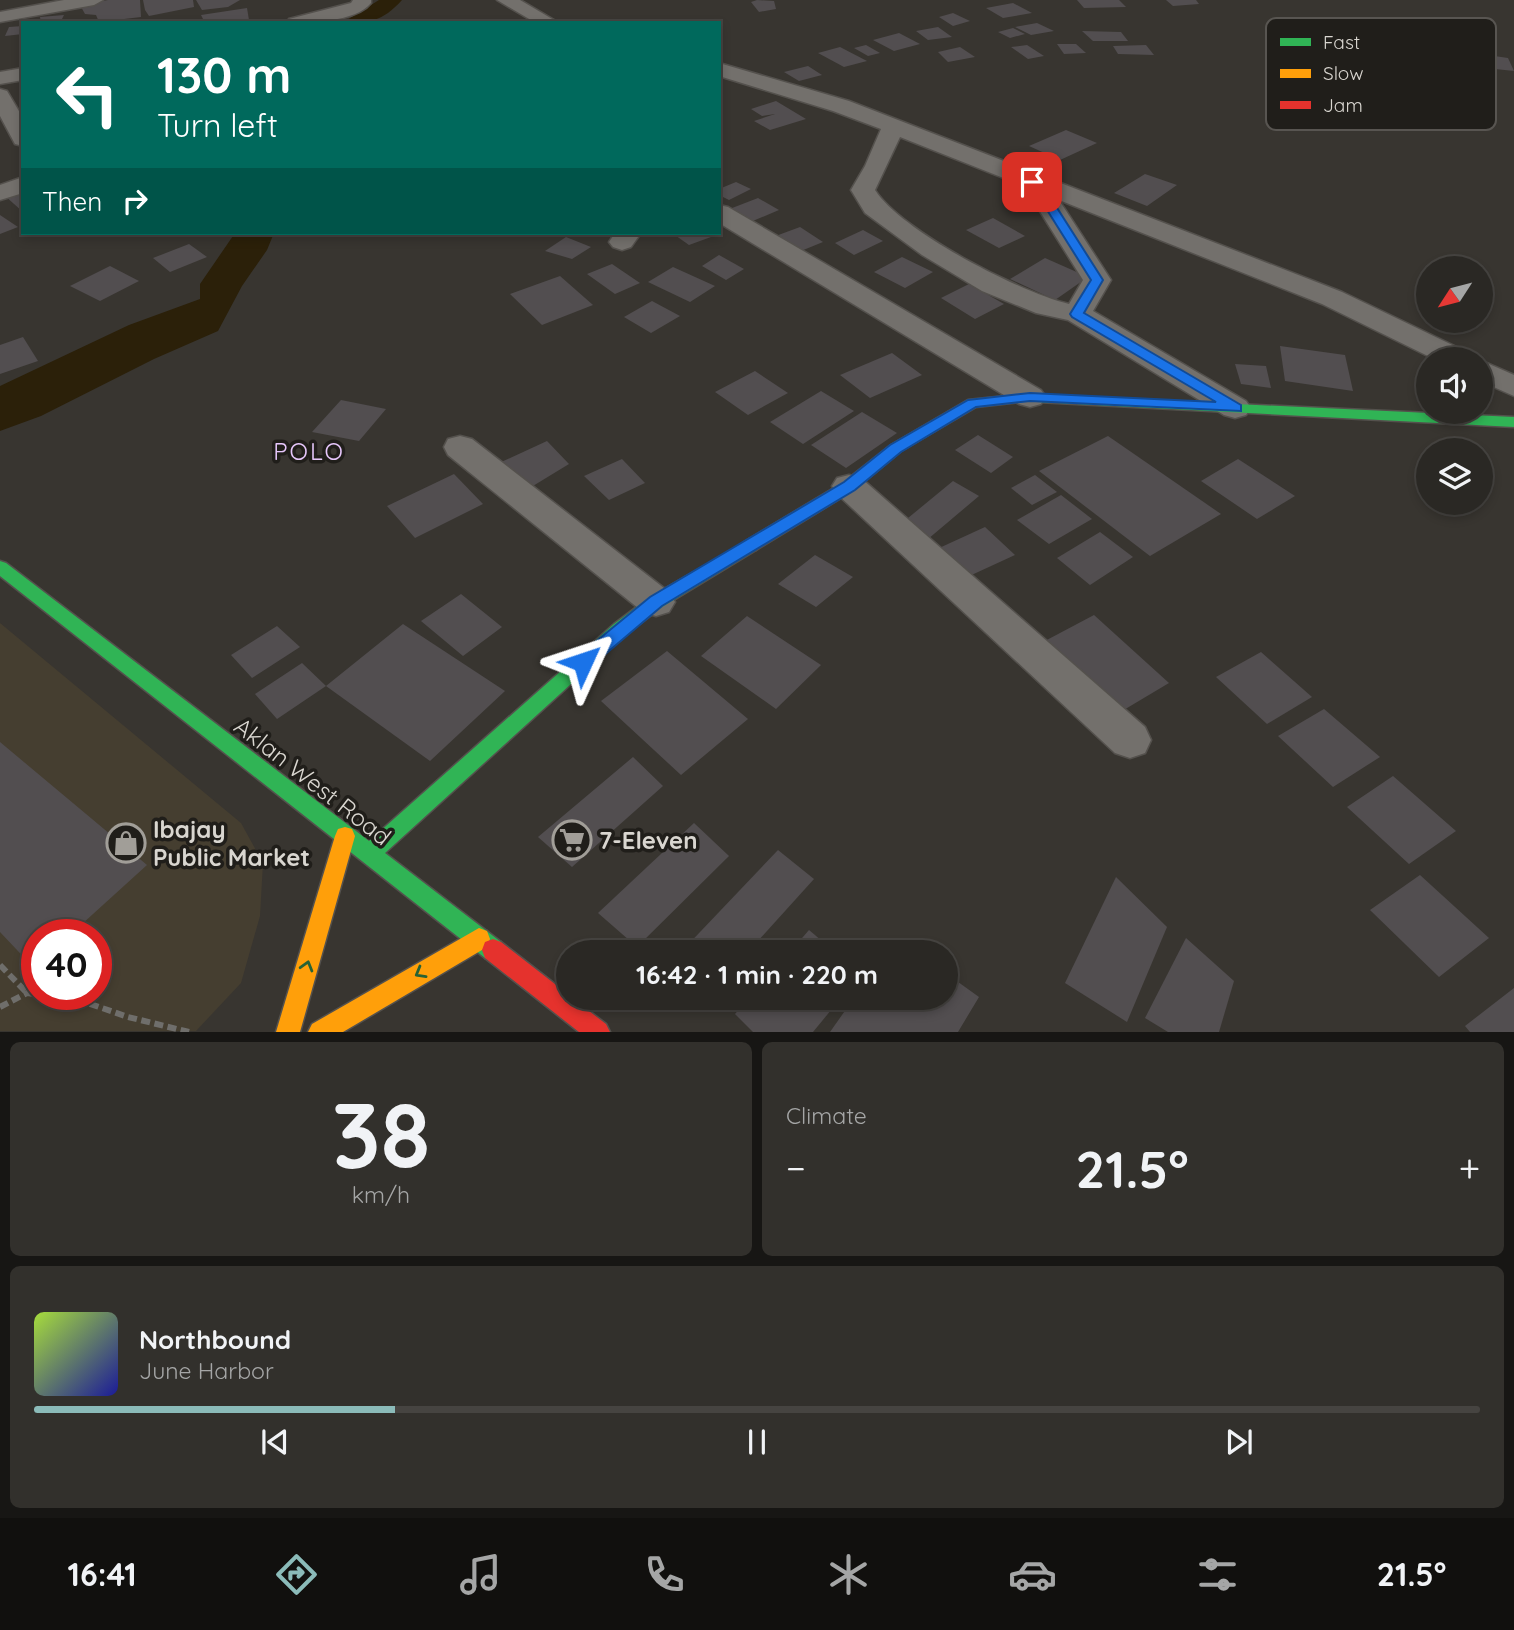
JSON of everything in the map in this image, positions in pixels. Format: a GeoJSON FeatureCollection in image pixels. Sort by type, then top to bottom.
{"type":"FeatureCollection","features":[{"type":"Feature","properties":{"kind":"street"},"geometry":{"type":"LineString","coordinates":[[0,3],[17,0]]}},
{"type":"Feature","properties":{"kind":"street"},"geometry":{"type":"LineString","coordinates":[[0,17],[94,0]]}},
{"type":"Feature","properties":{"kind":"street"},"geometry":{"type":"LineString","coordinates":[[306,21],[357,7],[362,0]]}},
{"type":"Feature","properties":{"kind":"street"},"geometry":{"type":"LineString","coordinates":[[506,0],[546,21]]}},
{"type":"Feature","properties":{"kind":"street"},"geometry":{"type":"LineString","coordinates":[[721,70],[841,106],[1332,298],[1433,347]]}},
{"type":"Feature","properties":{"kind":"street"},"geometry":{"type":"LineString","coordinates":[[0,78],[21,74]]}},
{"type":"Feature","properties":{"kind":"street"},"geometry":{"type":"LineString","coordinates":[[0,95],[21,135]]}},
{"type":"Feature","properties":{"kind":"street"},"geometry":{"type":"LineString","coordinates":[[893,127],[877,166],[863,190],[874,208],[931,249],[992,285],[1046,307],[1077,314],[1236,408]]}},
{"type":"Feature","properties":{"kind":"street"},"geometry":{"type":"LineString","coordinates":[[1032,182],[1042,192],[1097,280],[1077,314]]}},
{"type":"Feature","properties":{"kind":"street"},"geometry":{"type":"LineString","coordinates":[[0,193],[21,185]]}},
{"type":"Feature","properties":{"kind":"street"},"geometry":{"type":"LineString","coordinates":[[721,213],[1030,397]]}},
{"type":"Feature","properties":{"kind":"street"},"geometry":{"type":"LineString","coordinates":[[1493,376],[1514,387]]}},
{"type":"Feature","properties":{"kind":"street"},"geometry":{"type":"LineString","coordinates":[[369,854],[620,629],[656,602],[849,486],[895,449],[973,403],[1030,397],[1514,422]]}},
{"type":"Feature","properties":{"kind":"street"},"geometry":{"type":"LineString","coordinates":[[460,447],[656,602]]}},
{"type":"Feature","properties":{"kind":"street"},"geometry":{"type":"LineString","coordinates":[[849,486],[1130,740]]}},
{"type":"Feature","properties":{"kind":"street","name":"Aklan West Road"},"geometry":{"type":"LineString","coordinates":[[0,567],[598,1031]]}},
{"type":"Feature","properties":{"kind":"street"},"geometry":{"type":"LineString","coordinates":[[288,1031],[345,836]]}},
{"type":"Feature","properties":{"kind":"street"},"geometry":{"type":"LineString","coordinates":[[320,1031],[478,939]]}},
{"type":"Feature","properties":{"kind":"path"},"geometry":{"type":"LineString","coordinates":[[0,965],[21,987]]}},
{"type":"Feature","properties":{"kind":"path"},"geometry":{"type":"LineString","coordinates":[[0,1007],[21,996]]}},
{"type":"Feature","properties":{"kind":"path"},"geometry":{"type":"LineString","coordinates":[[108,1010],[189,1031]]}},
{"type":"Feature","properties":{"kind":"shaded area"},"geometry":{"type":"Polygon","coordinates":[[[379,0],[402,0],[388,13],[375,20],[345,21],[379,0]]]}},
{"type":"Feature","properties":{"kind":"shaded area"},"geometry":{"type":"Polygon","coordinates":[[[234,235],[273,235],[267,250],[242,286],[218,331],[154,359],[41,416],[0,431],[0,386],[129,325],[200,299],[200,284],[234,235]]]}},
{"type":"Feature","properties":{"kind":"shaded area","name":"Ibajay Public Market"},"geometry":{"type":"Polygon","coordinates":[[[0,623],[241,823],[263,863],[260,916],[241,983],[196,1031],[0,1031],[0,623]]]}},
{"type":"Feature","properties":{"kind":"building"},"geometry":{"type":"Polygon","coordinates":[[[108,0],[140,0],[141,17],[99,21],[96,15],[85,14],[80,5],[108,0]]]}},
{"type":"Feature","properties":{"kind":"building"},"geometry":{"type":"Polygon","coordinates":[[[143,0],[193,0],[194,7],[149,16],[143,0]]]}},
{"type":"Feature","properties":{"kind":"building"},"geometry":{"type":"Polygon","coordinates":[[[196,0],[240,0],[228,7],[202,10],[196,0]]]}},
{"type":"Feature","properties":{"kind":"building"},"geometry":{"type":"Polygon","coordinates":[[[1077,0],[1119,0],[1126,7],[1084,8],[1077,0]]]}},
{"type":"Feature","properties":{"kind":"building"},"geometry":{"type":"Polygon","coordinates":[[[1166,0],[1196,0],[1199,4],[1173,6],[1166,0]]]}},
{"type":"Feature","properties":{"kind":"building"},"geometry":{"type":"Polygon","coordinates":[[[774,1],[776,9],[759,12],[751,2],[774,1]]]}},
{"type":"Feature","properties":{"kind":"building"},"geometry":{"type":"Polygon","coordinates":[[[1013,3],[1032,13],[1003,18],[986,8],[1013,3]]]}},
{"type":"Feature","properties":{"kind":"building"},"geometry":{"type":"Polygon","coordinates":[[[247,8],[249,20],[204,21],[201,15],[247,8]]]}},
{"type":"Feature","properties":{"kind":"building"},"geometry":{"type":"Polygon","coordinates":[[[953,13],[970,21],[953,26],[939,17],[953,13]]]}},
{"type":"Feature","properties":{"kind":"building"},"geometry":{"type":"Polygon","coordinates":[[[64,15],[61,21],[41,21],[40,17],[64,15]]]}},
{"type":"Feature","properties":{"kind":"building"},"geometry":{"type":"Polygon","coordinates":[[[1037,23],[1054,31],[1031,35],[1015,27],[1037,23]]]}},
{"type":"Feature","properties":{"kind":"building"},"geometry":{"type":"Polygon","coordinates":[[[21,26],[21,34],[5,36],[9,27],[21,26]]]}},
{"type":"Feature","properties":{"kind":"building"},"geometry":{"type":"Polygon","coordinates":[[[938,27],[952,37],[928,40],[916,31],[938,27]]]}},
{"type":"Feature","properties":{"kind":"building"},"geometry":{"type":"Polygon","coordinates":[[[1013,28],[1025,34],[1010,38],[998,32],[1013,28]]]}},
{"type":"Feature","properties":{"kind":"building"},"geometry":{"type":"Polygon","coordinates":[[[1082,31],[1121,32],[1128,41],[1093,41],[1082,31]]]}},
{"type":"Feature","properties":{"kind":"building"},"geometry":{"type":"Polygon","coordinates":[[[899,33],[920,44],[894,51],[873,40],[899,33]]]}},
{"type":"Feature","properties":{"kind":"building"},"geometry":{"type":"Polygon","coordinates":[[[1057,44],[1076,44],[1086,53],[1064,54],[1057,44]]]}},
{"type":"Feature","properties":{"kind":"building"},"geometry":{"type":"Polygon","coordinates":[[[866,45],[880,53],[868,56],[854,48],[866,45]]]}},
{"type":"Feature","properties":{"kind":"building"},"geometry":{"type":"Polygon","coordinates":[[[1027,45],[1044,56],[1028,59],[1011,47],[1027,45]]]}},
{"type":"Feature","properties":{"kind":"building"},"geometry":{"type":"Polygon","coordinates":[[[1146,45],[1154,55],[1118,54],[1113,46],[1146,45]]]}},
{"type":"Feature","properties":{"kind":"building"},"geometry":{"type":"Polygon","coordinates":[[[840,47],[867,61],[844,67],[818,53],[840,47]]]}},
{"type":"Feature","properties":{"kind":"building"},"geometry":{"type":"Polygon","coordinates":[[[960,47],[975,57],[948,62],[938,52],[960,47]]]}},
{"type":"Feature","properties":{"kind":"building"},"geometry":{"type":"Polygon","coordinates":[[[1496,56],[1508,58],[1514,71],[1496,69],[1496,56]]]}},
{"type":"Feature","properties":{"kind":"building"},"geometry":{"type":"Polygon","coordinates":[[[808,66],[822,75],[799,81],[784,72],[808,66]]]}},
{"type":"Feature","properties":{"kind":"building"},"geometry":{"type":"Polygon","coordinates":[[[776,101],[806,119],[770,130],[754,121],[775,114],[762,116],[751,109],[776,101]]]}},
{"type":"Feature","properties":{"kind":"building"},"geometry":{"type":"Polygon","coordinates":[[[1066,130],[1097,143],[1060,160],[1029,146],[1066,130]]]}},
{"type":"Feature","properties":{"kind":"building"},"geometry":{"type":"Polygon","coordinates":[[[1145,174],[1177,185],[1147,206],[1114,193],[1145,174]]]}},
{"type":"Feature","properties":{"kind":"building"},"geometry":{"type":"Polygon","coordinates":[[[736,182],[751,189],[729,200],[721,196],[721,188],[736,182]]]}},
{"type":"Feature","properties":{"kind":"building"},"geometry":{"type":"Polygon","coordinates":[[[21,190],[21,210],[4,195],[21,190]]]}},
{"type":"Feature","properties":{"kind":"building"},"geometry":{"type":"Polygon","coordinates":[[[758,198],[779,210],[748,223],[727,210],[758,198]]]}},
{"type":"Feature","properties":{"kind":"building"},"geometry":{"type":"Polygon","coordinates":[[[0,215],[18,227],[0,234],[0,215]]]}},
{"type":"Feature","properties":{"kind":"building"},"geometry":{"type":"Polygon","coordinates":[[[993,218],[1025,236],[999,248],[966,230],[993,218]]]}},
{"type":"Feature","properties":{"kind":"building"},"geometry":{"type":"Polygon","coordinates":[[[800,227],[823,242],[796,253],[773,237],[800,227]]]}},
{"type":"Feature","properties":{"kind":"building"},"geometry":{"type":"Polygon","coordinates":[[[863,230],[883,241],[854,255],[835,243],[863,230]]]}},
{"type":"Feature","properties":{"kind":"building"},"geometry":{"type":"Polygon","coordinates":[[[675,235],[716,235],[689,245],[675,235]]]}},
{"type":"Feature","properties":{"kind":"building"},"geometry":{"type":"Polygon","coordinates":[[[566,237],[591,247],[572,259],[545,251],[566,237]]]}},
{"type":"Feature","properties":{"kind":"building"},"geometry":{"type":"Polygon","coordinates":[[[189,244],[207,257],[170,272],[153,258],[189,244]]]}},
{"type":"Feature","properties":{"kind":"building"},"geometry":{"type":"Polygon","coordinates":[[[719,255],[744,269],[726,280],[702,266],[719,255]]]}},
{"type":"Feature","properties":{"kind":"building"},"geometry":{"type":"Polygon","coordinates":[[[902,257],[933,272],[905,288],[874,272],[902,257]]]}},
{"type":"Feature","properties":{"kind":"building"},"geometry":{"type":"Polygon","coordinates":[[[1045,258],[1088,277],[1055,300],[1010,279],[1045,258]]]}},
{"type":"Feature","properties":{"kind":"building"},"geometry":{"type":"Polygon","coordinates":[[[612,264],[640,283],[615,294],[587,274],[612,264]]]}},
{"type":"Feature","properties":{"kind":"building"},"geometry":{"type":"Polygon","coordinates":[[[110,266],[139,281],[100,301],[70,286],[110,266]]]}},
{"type":"Feature","properties":{"kind":"building"},"geometry":{"type":"Polygon","coordinates":[[[673,267],[715,286],[690,302],[648,282],[673,267]]]}},
{"type":"Feature","properties":{"kind":"building"},"geometry":{"type":"Polygon","coordinates":[[[560,276],[593,305],[542,325],[510,294],[560,276]]]}},
{"type":"Feature","properties":{"kind":"building"},"geometry":{"type":"Polygon","coordinates":[[[969,284],[1004,304],[975,319],[941,298],[969,284]]]}},
{"type":"Feature","properties":{"kind":"building"},"geometry":{"type":"Polygon","coordinates":[[[652,301],[680,316],[651,333],[624,317],[652,301]]]}},
{"type":"Feature","properties":{"kind":"building"},"geometry":{"type":"Polygon","coordinates":[[[23,337],[38,361],[0,374],[0,345],[23,337]]]}},
{"type":"Feature","properties":{"kind":"building"},"geometry":{"type":"Polygon","coordinates":[[[1280,346],[1345,355],[1353,391],[1285,381],[1280,346]]]}},
{"type":"Feature","properties":{"kind":"building"},"geometry":{"type":"Polygon","coordinates":[[[892,353],[922,375],[870,398],[840,375],[892,353]]]}},
{"type":"Feature","properties":{"kind":"building"},"geometry":{"type":"Polygon","coordinates":[[[1235,364],[1266,366],[1271,388],[1241,384],[1235,364]]]}},
{"type":"Feature","properties":{"kind":"building"},"geometry":{"type":"Polygon","coordinates":[[[755,371],[788,393],[748,415],[715,392],[755,371]]]}},
{"type":"Feature","properties":{"kind":"building"},"geometry":{"type":"Polygon","coordinates":[[[821,391],[854,411],[803,444],[770,422],[821,391]]]}},
{"type":"Feature","properties":{"kind":"building"},"geometry":{"type":"Polygon","coordinates":[[[341,400],[386,409],[359,441],[312,432],[341,400]]]}},
{"type":"Feature","properties":{"kind":"building"},"geometry":{"type":"Polygon","coordinates":[[[862,412],[897,433],[846,468],[811,445],[862,412]]]}},
{"type":"Feature","properties":{"kind":"building"},"geometry":{"type":"Polygon","coordinates":[[[978,435],[1013,457],[991,473],[955,450],[978,435]]]}},
{"type":"Feature","properties":{"kind":"building"},"geometry":{"type":"Polygon","coordinates":[[[1108,436],[1221,514],[1150,556],[1039,471],[1108,436]]]}},
{"type":"Feature","properties":{"kind":"building"},"geometry":{"type":"Polygon","coordinates":[[[547,441],[569,464],[528,489],[499,463],[547,441]]]}},
{"type":"Feature","properties":{"kind":"building"},"geometry":{"type":"Polygon","coordinates":[[[622,459],[645,483],[609,500],[584,476],[622,459]]]}},
{"type":"Feature","properties":{"kind":"building"},"geometry":{"type":"Polygon","coordinates":[[[1238,459],[1295,496],[1257,519],[1201,481],[1238,459]]]}},
{"type":"Feature","properties":{"kind":"building"},"geometry":{"type":"Polygon","coordinates":[[[454,474],[483,504],[415,538],[387,506],[454,474]]]}},
{"type":"Feature","properties":{"kind":"building"},"geometry":{"type":"Polygon","coordinates":[[[1035,475],[1057,492],[1032,505],[1011,488],[1035,475]]]}},
{"type":"Feature","properties":{"kind":"building"},"geometry":{"type":"Polygon","coordinates":[[[953,481],[979,496],[928,539],[902,523],[953,481]]]}},
{"type":"Feature","properties":{"kind":"building"},"geometry":{"type":"Polygon","coordinates":[[[1061,495],[1092,519],[1049,544],[1017,520],[1061,495]]]}},
{"type":"Feature","properties":{"kind":"building"},"geometry":{"type":"Polygon","coordinates":[[[985,527],[1015,555],[965,578],[937,549],[985,527]]]}},
{"type":"Feature","properties":{"kind":"building"},"geometry":{"type":"Polygon","coordinates":[[[1100,532],[1133,557],[1090,585],[1057,558],[1100,532]]]}},
{"type":"Feature","properties":{"kind":"building"},"geometry":{"type":"Polygon","coordinates":[[[815,555],[853,577],[816,607],[778,584],[815,555]]]}},
{"type":"Feature","properties":{"kind":"building"},"geometry":{"type":"Polygon","coordinates":[[[461,594],[502,627],[463,656],[421,621],[461,594]]]}},
{"type":"Feature","properties":{"kind":"building"},"geometry":{"type":"Polygon","coordinates":[[[1094,615],[1169,683],[1117,714],[1043,642],[1094,615]]]}},
{"type":"Feature","properties":{"kind":"building"},"geometry":{"type":"Polygon","coordinates":[[[747,616],[821,665],[776,709],[701,656],[747,616]]]}},
{"type":"Feature","properties":{"kind":"building"},"geometry":{"type":"Polygon","coordinates":[[[403,624],[505,691],[430,761],[326,686],[403,624]]]}},
{"type":"Feature","properties":{"kind":"building"},"geometry":{"type":"Polygon","coordinates":[[[277,626],[300,647],[252,678],[231,655],[277,626]]]}},
{"type":"Feature","properties":{"kind":"building"},"geometry":{"type":"Polygon","coordinates":[[[667,651],[748,719],[681,775],[601,701],[667,651]]]}},
{"type":"Feature","properties":{"kind":"building"},"geometry":{"type":"Polygon","coordinates":[[[1261,652],[1312,697],[1267,724],[1216,677],[1261,652]]]}},
{"type":"Feature","properties":{"kind":"building"},"geometry":{"type":"Polygon","coordinates":[[[302,663],[326,686],[277,719],[255,694],[302,663]]]}},
{"type":"Feature","properties":{"kind":"building"},"geometry":{"type":"Polygon","coordinates":[[[1324,709],[1380,757],[1333,787],[1278,736],[1324,709]]]}},
{"type":"Feature","properties":{"kind":"building"},"geometry":{"type":"Polygon","coordinates":[[[0,742],[147,865],[88,919],[21,919],[21,954],[0,932],[0,742]]]}},
{"type":"Feature","properties":{"kind":"building"},"geometry":{"type":"Polygon","coordinates":[[[633,757],[663,786],[572,867],[538,837],[633,757]]]}},
{"type":"Feature","properties":{"kind":"building"},"geometry":{"type":"Polygon","coordinates":[[[1393,776],[1456,831],[1409,864],[1347,807],[1393,776]]]}},
{"type":"Feature","properties":{"kind":"building"},"geometry":{"type":"Polygon","coordinates":[[[694,823],[729,856],[644,940],[629,940],[598,913],[694,823]]]}},
{"type":"Feature","properties":{"kind":"building"},"geometry":{"type":"Polygon","coordinates":[[[778,850],[814,879],[759,940],[692,940],[778,850]]]}},
{"type":"Feature","properties":{"kind":"building"},"geometry":{"type":"Polygon","coordinates":[[[1420,875],[1489,938],[1439,977],[1370,910],[1420,875]]]}},
{"type":"Feature","properties":{"kind":"building"},"geometry":{"type":"Polygon","coordinates":[[[1116,877],[1167,927],[1127,1022],[1065,983],[1116,877]]]}},
{"type":"Feature","properties":{"kind":"building"},"geometry":{"type":"Polygon","coordinates":[[[809,930],[821,940],[800,940],[809,930]]]}},
{"type":"Feature","properties":{"kind":"building"},"geometry":{"type":"Polygon","coordinates":[[[1186,938],[1234,981],[1219,1032],[1168,1032],[1145,1018],[1186,938]]]}},
{"type":"Feature","properties":{"kind":"building"},"geometry":{"type":"Polygon","coordinates":[[[958,982],[979,997],[958,1032],[830,1032],[846,1010],[958,1010],[958,982]]]}},
{"type":"Feature","properties":{"kind":"building"},"geometry":{"type":"Polygon","coordinates":[[[1514,988],[1514,1032],[1470,1032],[1465,1026],[1514,988]]]}},
{"type":"Feature","properties":{"kind":"building"},"geometry":{"type":"Polygon","coordinates":[[[738,1010],[831,1010],[813,1032],[753,1032],[735,1014],[738,1010]]]}},
{"type":"Feature","properties":{"kind":"traffic: fast"},"geometry":{"type":"LineString","coordinates":[[1024,398],[1514,422]]}},
{"type":"Feature","properties":{"kind":"traffic: fast"},"geometry":{"type":"LineString","coordinates":[[369,854],[620,629],[656,602],[750,546]]}},
{"type":"Feature","properties":{"kind":"traffic: fast"},"geometry":{"type":"LineString","coordinates":[[0,567],[493,950]]}},
{"type":"Feature","properties":{"kind":"traffic: slow"},"geometry":{"type":"LineString","coordinates":[[288,1032],[345,836]]}},
{"type":"Feature","properties":{"kind":"traffic: slow"},"geometry":{"type":"LineString","coordinates":[[320,1032],[479,939]]}},
{"type":"Feature","properties":{"kind":"traffic: jam"},"geometry":{"type":"LineString","coordinates":[[750,546],[849,486],[896,448],[973,403],[1024,398]]}},
{"type":"Feature","properties":{"kind":"traffic: jam"},"geometry":{"type":"LineString","coordinates":[[493,950],[598,1032]]}},
{"type":"Feature","properties":{"kind":"place","name":"7-Eleven"},"geometry":{"type":"Point","coordinates":[572,840]}},
{"type":"Feature","properties":{"kind":"place","name":"Ibajay Public Market"},"geometry":{"type":"Point","coordinates":[126,843]}},
{"type":"Feature","properties":{"kind":"district","name":"POLO"},"geometry":{"type":"Point","coordinates":[309,451]}},
{"type":"Feature","properties":{"kind":"route"},"geometry":{"type":"LineString","coordinates":[[583,662],[656,602],[849,486],[895,449],[973,403],[1030,397],[1236,408],[1077,314],[1097,280],[1042,192],[1032,182]]}}]}
